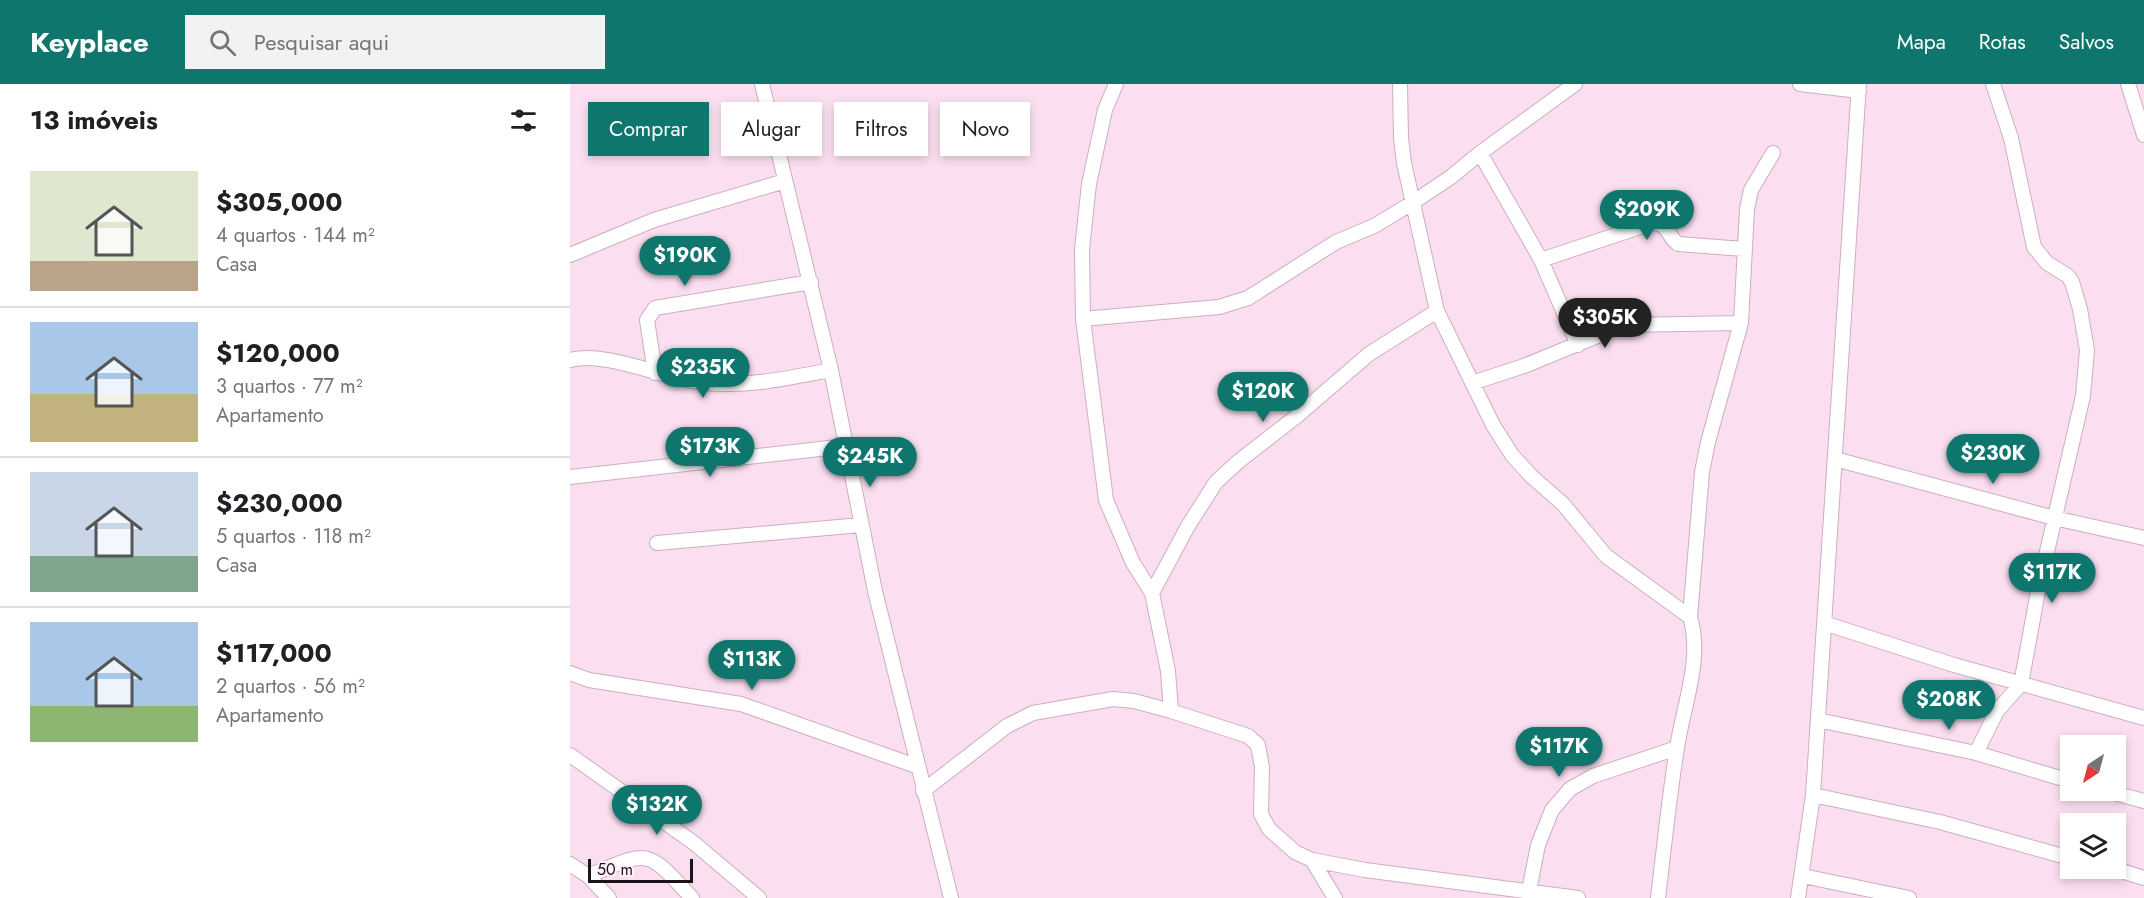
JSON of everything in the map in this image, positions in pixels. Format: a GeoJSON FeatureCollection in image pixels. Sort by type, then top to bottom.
{"type":"FeatureCollection","features":[{"type":"Feature","properties":{"kind":"street"},"geometry":{"type":"LineString","coordinates":[[762,84],[831,370],[861,525],[904,702],[916,766],[951,898]]}},
{"type":"Feature","properties":{"kind":"street"},"geometry":{"type":"LineString","coordinates":[[1116,84],[1105,110],[1089,184],[1082,249],[1083,320],[1106,500],[1133,562],[1152,593],[1168,671],[1171,711]]}},
{"type":"Feature","properties":{"kind":"street"},"geometry":{"type":"LineString","coordinates":[[1400,84],[1401,138],[1412,203],[1437,311],[1472,383],[1512,455],[1531,476],[1563,504],[1606,556],[1690,617]]}},
{"type":"Feature","properties":{"kind":"street"},"geometry":{"type":"LineString","coordinates":[[1083,320],[1219,308],[1248,298],[1336,242],[1376,225],[1412,203],[1575,84]]}},
{"type":"Feature","properties":{"kind":"street"},"geometry":{"type":"LineString","coordinates":[[1798,898],[1813,795],[1859,87],[1800,84]]}},
{"type":"Feature","properties":{"kind":"street"},"geometry":{"type":"LineString","coordinates":[[1976,753],[1993,717],[2021,684],[2038,586],[2083,396],[2087,350],[2072,282],[2068,276],[2040,256],[2034,247],[2011,138],[1993,84]]}},
{"type":"Feature","properties":{"kind":"street"},"geometry":{"type":"LineString","coordinates":[[2128,84],[2144,135]]}},
{"type":"Feature","properties":{"kind":"street"},"geometry":{"type":"LineString","coordinates":[[1480,153],[1540,260],[1578,345]]}},
{"type":"Feature","properties":{"kind":"street"},"geometry":{"type":"LineString","coordinates":[[1658,898],[1677,748],[1692,672],[1694,632],[1690,617],[1702,472],[1741,323],[1744,249],[1750,190],[1773,153]]}},
{"type":"Feature","properties":{"kind":"street"},"geometry":{"type":"LineString","coordinates":[[570,255],[654,220],[785,181]]}},
{"type":"Feature","properties":{"kind":"street"},"geometry":{"type":"LineString","coordinates":[[1540,260],[1652,223],[1666,226],[1673,240],[1678,244],[1744,249]]}},
{"type":"Feature","properties":{"kind":"street"},"geometry":{"type":"LineString","coordinates":[[655,373],[647,320],[655,308],[811,282]]}},
{"type":"Feature","properties":{"kind":"street"},"geometry":{"type":"LineString","coordinates":[[1152,593],[1188,526],[1216,482],[1239,461],[1297,417],[1369,354],[1437,311]]}},
{"type":"Feature","properties":{"kind":"street"},"geometry":{"type":"LineString","coordinates":[[1472,383],[1524,366],[1578,345],[1601,333],[1624,326],[1741,323]]}},
{"type":"Feature","properties":{"kind":"street"},"geometry":{"type":"LineString","coordinates":[[570,360],[580,357],[617,363],[705,383],[755,384],[831,370]]}},
{"type":"Feature","properties":{"kind":"street"},"geometry":{"type":"LineString","coordinates":[[570,477],[846,446]]}},
{"type":"Feature","properties":{"kind":"street"},"geometry":{"type":"LineString","coordinates":[[1835,459],[2054,518],[2144,538]]}},
{"type":"Feature","properties":{"kind":"street"},"geometry":{"type":"LineString","coordinates":[[657,543],[861,525]]}},
{"type":"Feature","properties":{"kind":"street"},"geometry":{"type":"LineString","coordinates":[[1824,623],[2021,684],[2144,718]]}},
{"type":"Feature","properties":{"kind":"street"},"geometry":{"type":"LineString","coordinates":[[570,673],[589,680],[741,704],[916,766]]}},
{"type":"Feature","properties":{"kind":"street"},"geometry":{"type":"LineString","coordinates":[[923,791],[1007,726],[1033,712],[1113,699],[1134,701],[1248,736],[1258,746],[1262,767],[1261,814],[1269,829],[1294,852],[1312,860],[1365,870],[1578,898]]}},
{"type":"Feature","properties":{"kind":"street"},"geometry":{"type":"LineString","coordinates":[[1818,720],[1976,753],[2060,778]]}},
{"type":"Feature","properties":{"kind":"street"},"geometry":{"type":"LineString","coordinates":[[1529,891],[1538,845],[1552,810],[1570,789],[1593,776],[1677,748]]}},
{"type":"Feature","properties":{"kind":"street"},"geometry":{"type":"LineString","coordinates":[[570,754],[694,843],[759,898]]}},
{"type":"Feature","properties":{"kind":"street"},"geometry":{"type":"LineString","coordinates":[[1813,795],[1940,822],[2060,855]]}},
{"type":"Feature","properties":{"kind":"street"},"geometry":{"type":"LineString","coordinates":[[2126,796],[2144,801]]}},
{"type":"Feature","properties":{"kind":"street"},"geometry":{"type":"LineString","coordinates":[[588,876],[630,859],[642,857],[653,860],[665,869],[692,898]]}},
{"type":"Feature","properties":{"kind":"street"},"geometry":{"type":"LineString","coordinates":[[1312,860],[1335,898]]}},
{"type":"Feature","properties":{"kind":"street"},"geometry":{"type":"LineString","coordinates":[[570,864],[588,876],[609,898]]}},
{"type":"Feature","properties":{"kind":"street"},"geometry":{"type":"LineString","coordinates":[[2126,872],[2144,878]]}},
{"type":"Feature","properties":{"kind":"street"},"geometry":{"type":"LineString","coordinates":[[1803,876],[1909,898]]}}]}
